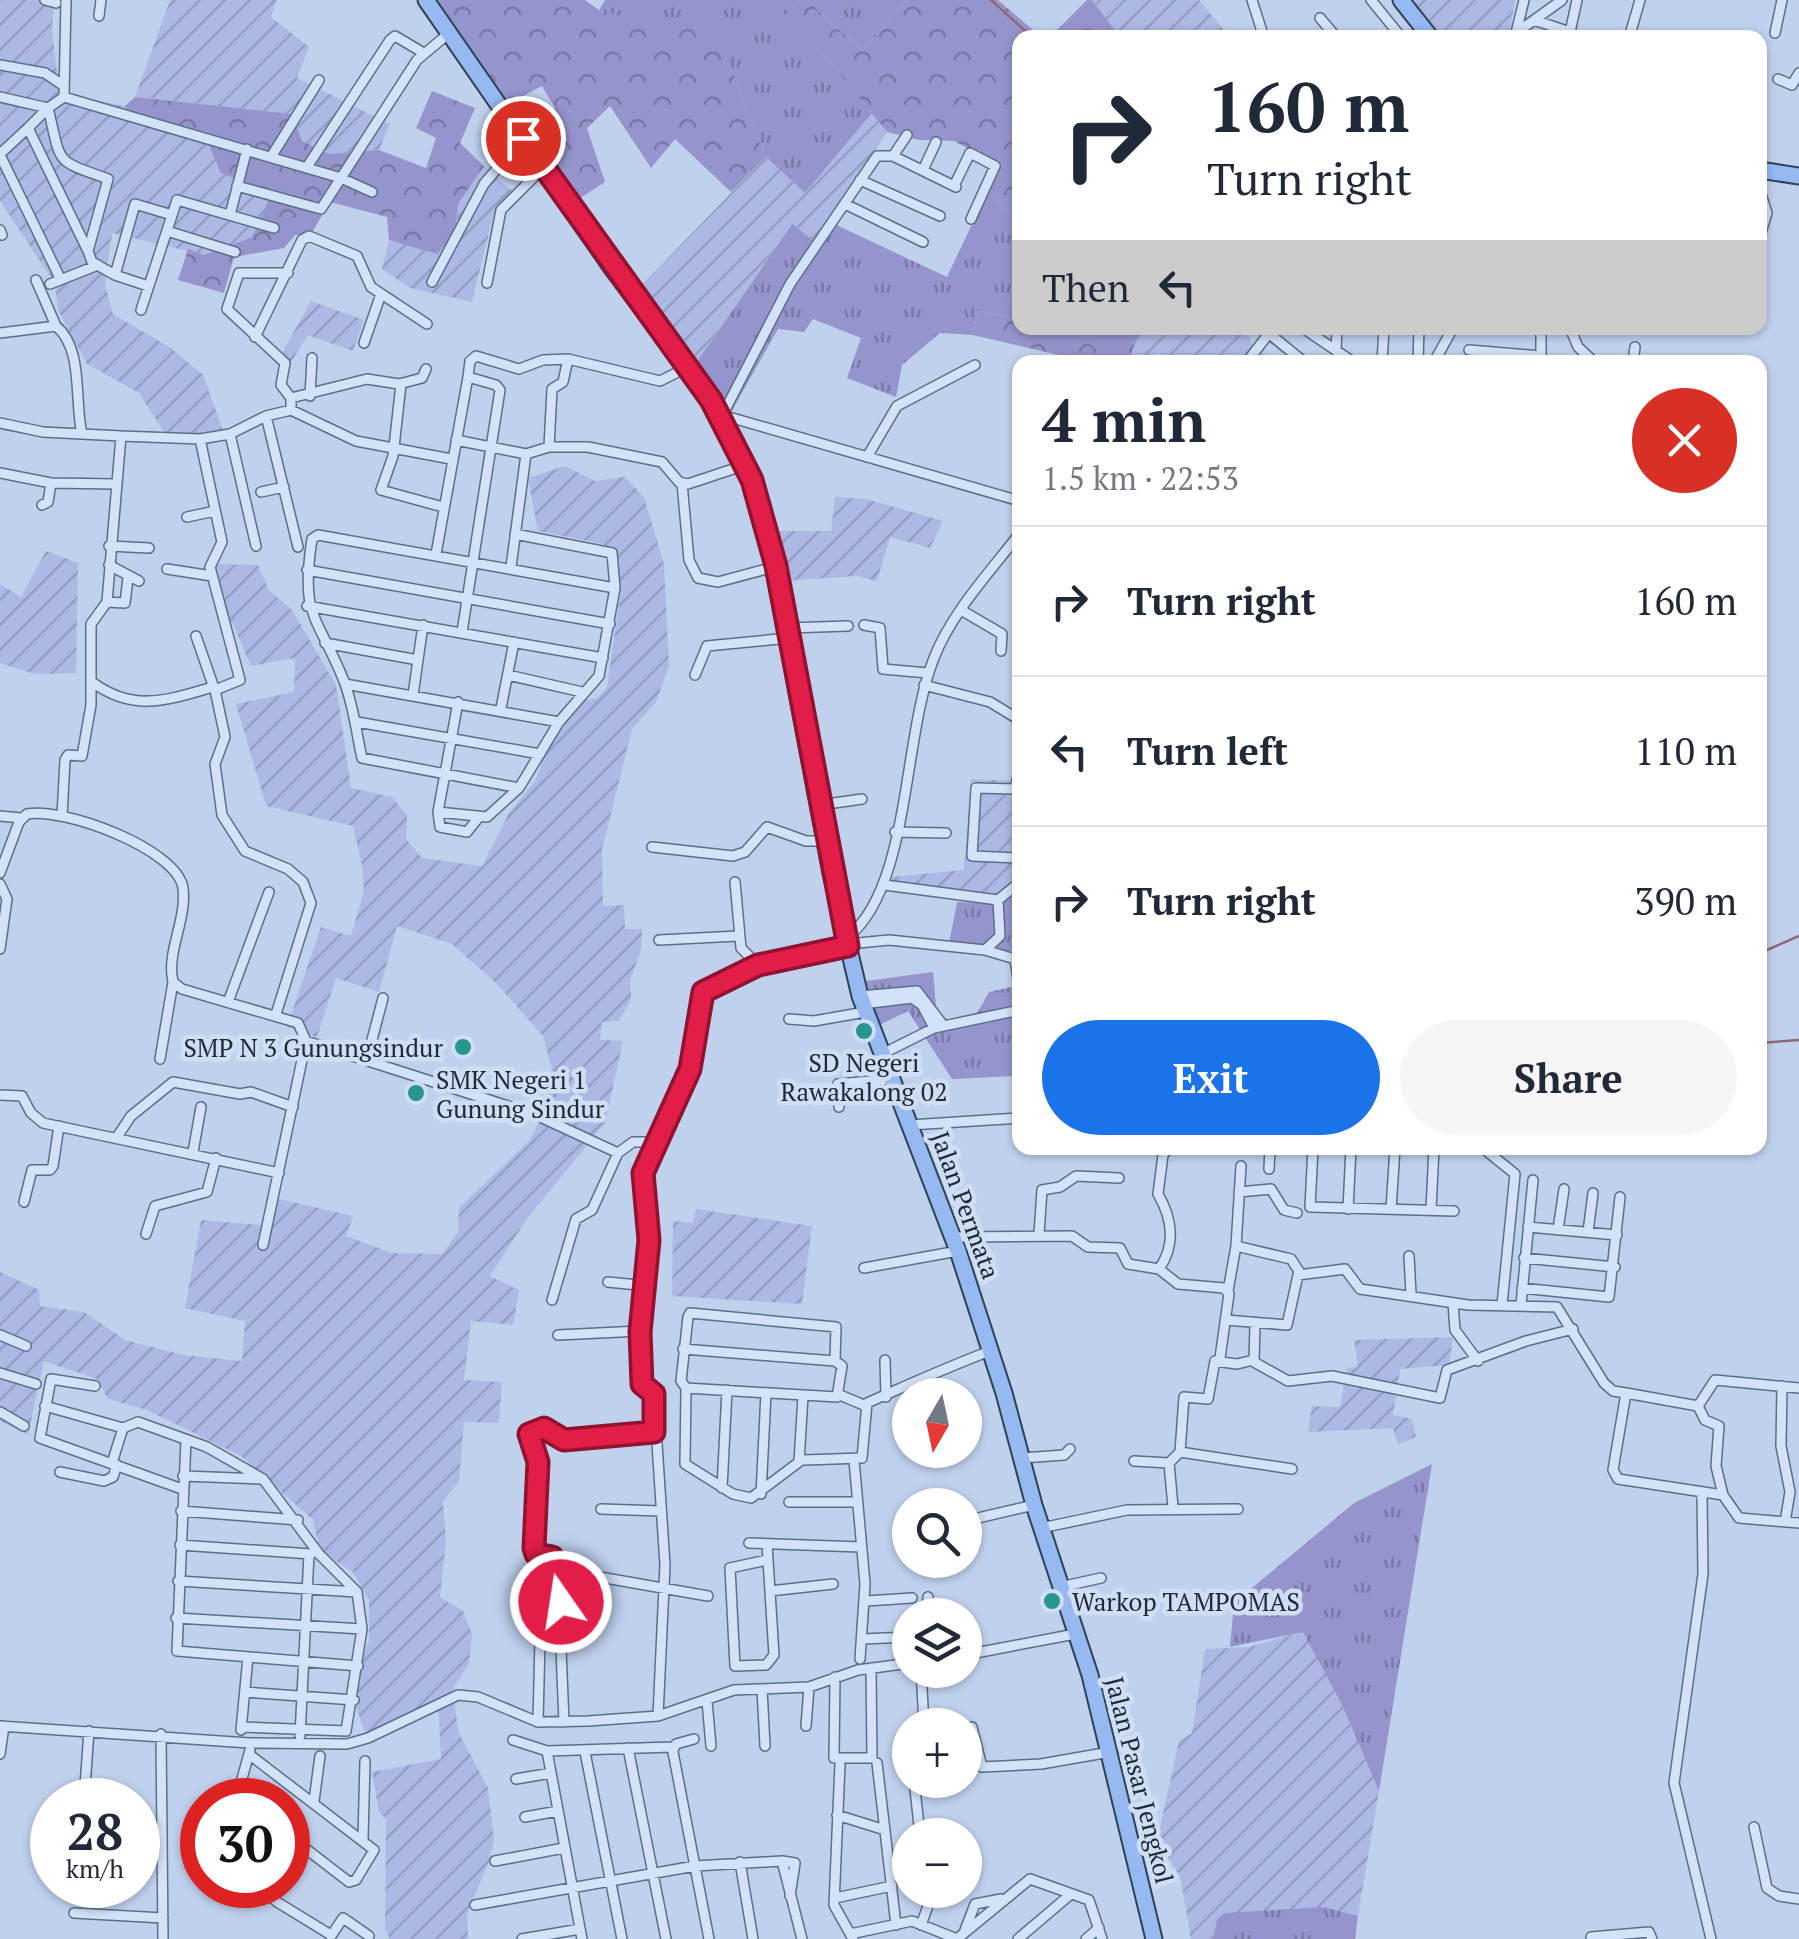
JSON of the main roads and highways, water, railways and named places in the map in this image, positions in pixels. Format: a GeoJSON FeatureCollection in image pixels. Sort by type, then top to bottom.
{"type":"FeatureCollection","features":[{"type":"Feature","properties":{"kind":"main road","name":"Jalan Permata"},"geometry":{"type":"LineString","coordinates":[[426,0],[722,416],[762,504],[826,842],[863,1004],[955,1244],[1075,1634]]}},
{"type":"Feature","properties":{"kind":"main road"},"geometry":{"type":"LineString","coordinates":[[1401,0],[1422,30]]}},
{"type":"Feature","properties":{"kind":"main road"},"geometry":{"type":"LineString","coordinates":[[1767,171],[1799,176]]}},
{"type":"Feature","properties":{"kind":"main road","name":"Jalan Pasar Jengkol"},"geometry":{"type":"LineString","coordinates":[[1075,1634],[1110,1752],[1154,1939]]}},
{"type":"Feature","properties":{"kind":"waterway"},"geometry":{"type":"LineString","coordinates":[[991,0],[1024,30]]}},
{"type":"Feature","properties":{"kind":"waterway"},"geometry":{"type":"LineString","coordinates":[[1270,341],[1288,355]]}},
{"type":"Feature","properties":{"kind":"waterway"},"geometry":{"type":"LineString","coordinates":[[1767,950],[1799,936]]}},
{"type":"Feature","properties":{"kind":"waterway"},"geometry":{"type":"LineString","coordinates":[[1767,1042],[1799,1040]]}},
{"type":"Feature","properties":{"kind":"place","name":"SD Negeri Rawakalong 02"},"geometry":{"type":"Point","coordinates":[864,1031]}},
{"type":"Feature","properties":{"kind":"place","name":"SMP N 3 Gunungsindur"},"geometry":{"type":"Point","coordinates":[463,1047]}},
{"type":"Feature","properties":{"kind":"place","name":"SMK Negeri 1 Gunung Sindur"},"geometry":{"type":"Point","coordinates":[416,1093]}},
{"type":"Feature","properties":{"kind":"place","name":"Warkop TAMPOMAS"},"geometry":{"type":"Point","coordinates":[1052,1601]}}]}
